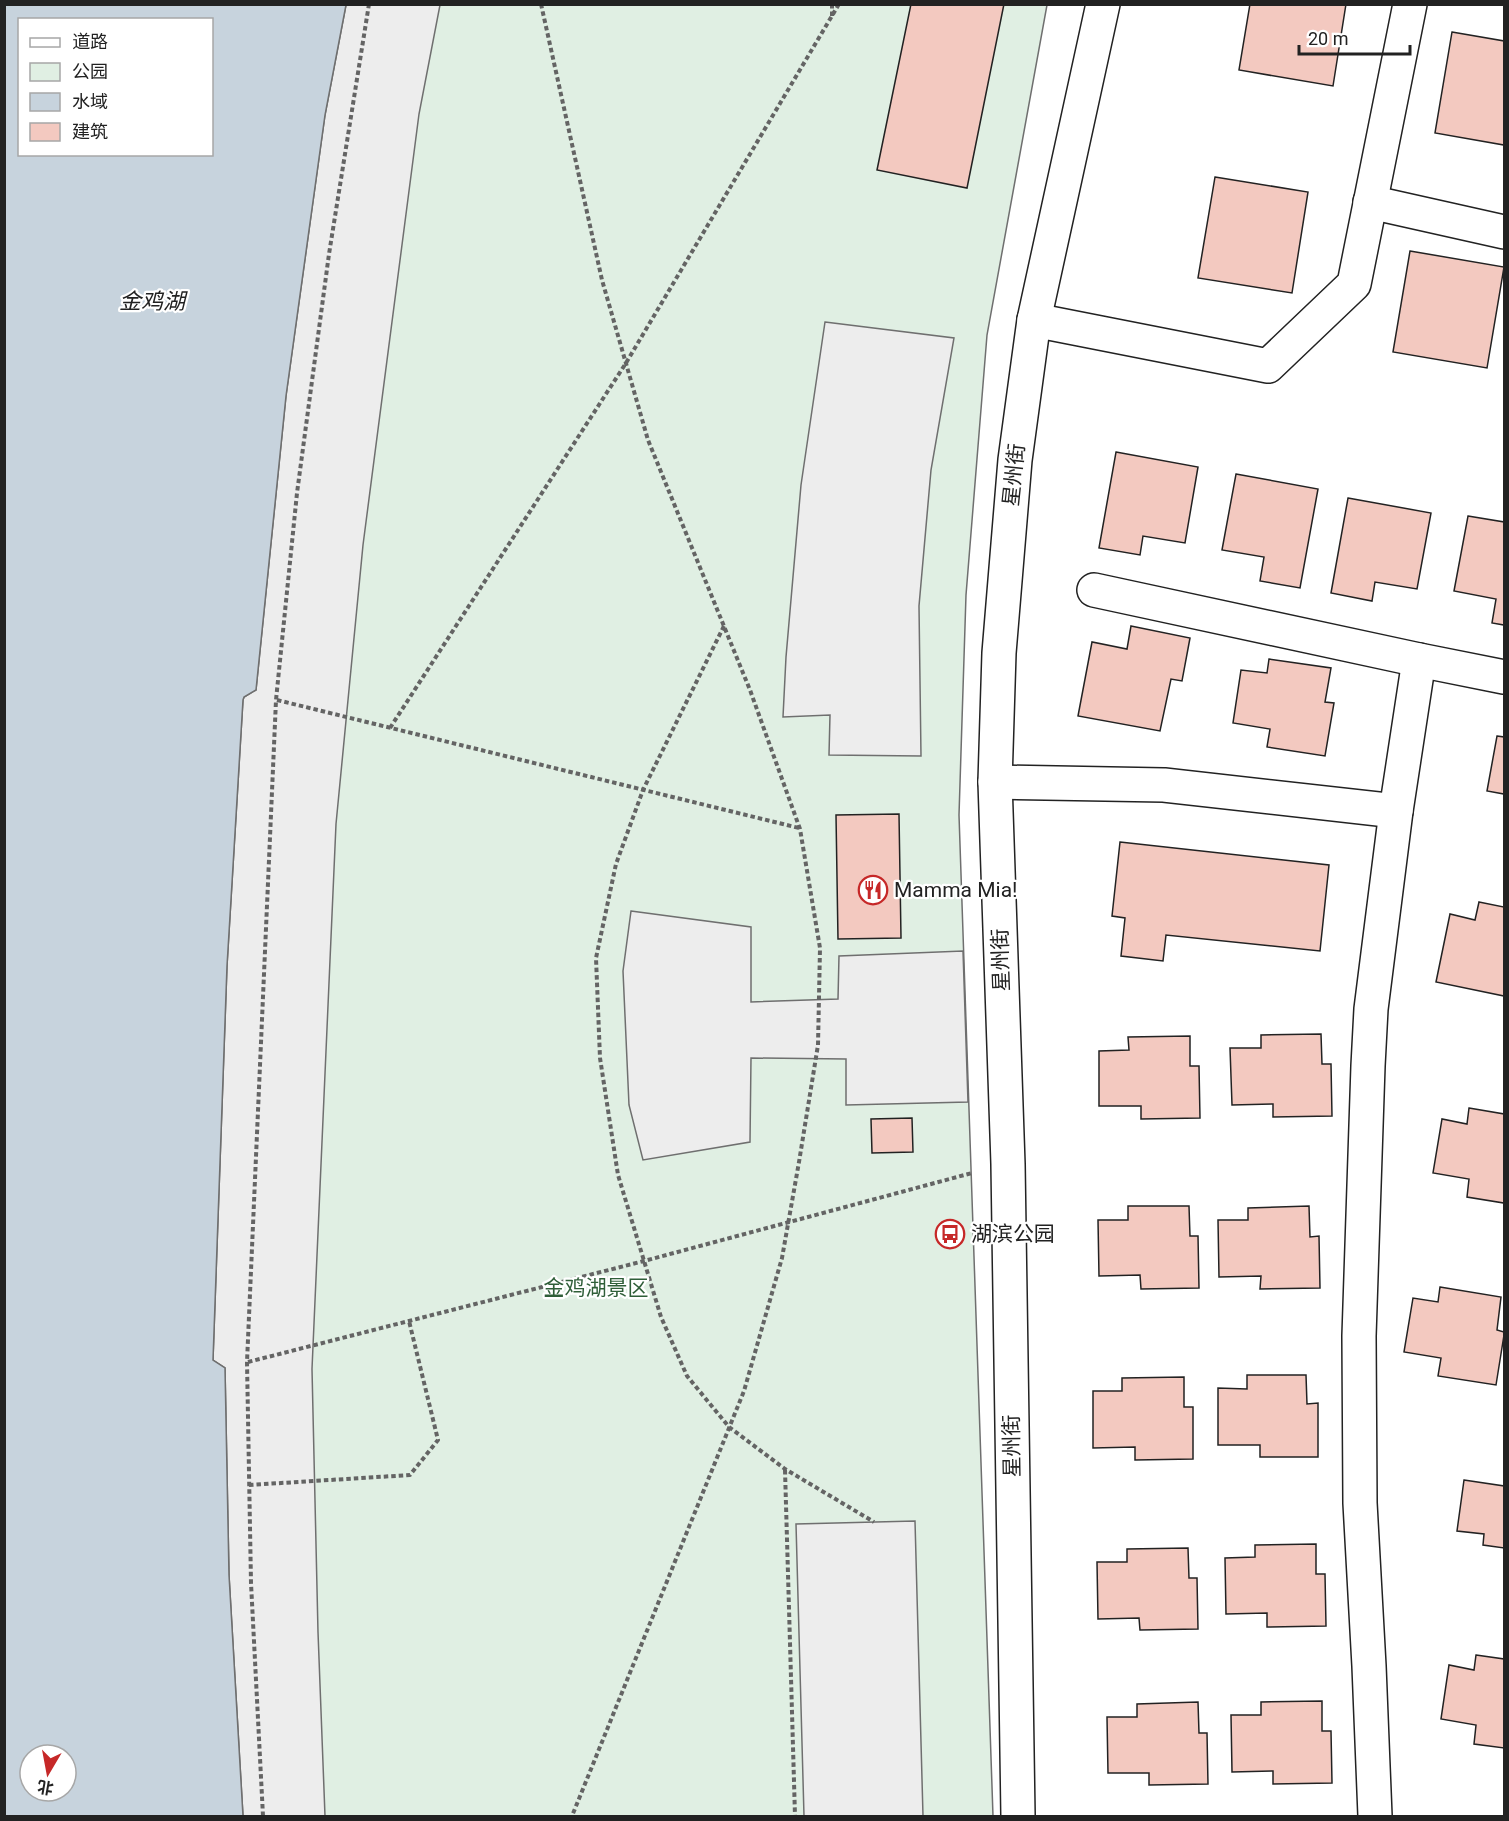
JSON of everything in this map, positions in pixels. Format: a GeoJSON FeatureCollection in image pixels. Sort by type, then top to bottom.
{"type":"FeatureCollection","features":[{"type":"Feature","properties":{"kind":"street","name":"星州街"},"geometry":{"type":"LineString","coordinates":[[1018,1816],[1008,1164],[995,782],[999,653],[1015,460],[1034,320],[1102,4]]}},
{"type":"Feature","properties":{"kind":"street"},"geometry":{"type":"LineString","coordinates":[[1034,320],[1268,366],[1354,285],[1410,4]]}},
{"type":"Feature","properties":{"kind":"street"},"geometry":{"type":"LineString","coordinates":[[1370,202],[1504,232]]}},
{"type":"Feature","properties":{"kind":"street"},"geometry":{"type":"LineString","coordinates":[[1094,591],[1504,677]]}},
{"type":"Feature","properties":{"kind":"street"},"geometry":{"type":"LineString","coordinates":[[1375,1816],[1360,1503],[1359,1336],[1371,1009],[1396,811],[1419,660]]}},
{"type":"Feature","properties":{"kind":"street"},"geometry":{"type":"LineString","coordinates":[[995,782],[1164,785],[1396,811]]}},
{"type":"Feature","properties":{"kind":"path"},"geometry":{"type":"LineString","coordinates":[[263,1816],[251,1583],[248,1362],[276,700],[298,482],[329,254],[369,4]]}},
{"type":"Feature","properties":{"kind":"path"},"geometry":{"type":"LineString","coordinates":[[541,4],[602,280],[648,440],[724,626],[800,829],[820,948],[816,1059],[782,1258],[744,1390],[572,1816]]}},
{"type":"Feature","properties":{"kind":"path"},"geometry":{"type":"LineString","coordinates":[[832,4],[832,16]]}},
{"type":"Feature","properties":{"kind":"path"},"geometry":{"type":"LineString","coordinates":[[390,728],[626,363],[839,4]]}},
{"type":"Feature","properties":{"kind":"path"},"geometry":{"type":"LineString","coordinates":[[724,626],[643,790],[616,864],[596,958],[600,1058],[618,1175],[661,1317],[687,1376],[729,1427],[785,1469],[874,1522]]}},
{"type":"Feature","properties":{"kind":"path"},"geometry":{"type":"LineString","coordinates":[[276,700],[800,829]]}},
{"type":"Feature","properties":{"kind":"path"},"geometry":{"type":"LineString","coordinates":[[248,1362],[644,1261],[1008,1164]]}},
{"type":"Feature","properties":{"kind":"path"},"geometry":{"type":"LineString","coordinates":[[249,1485],[410,1475],[438,1440],[409,1321]]}},
{"type":"Feature","properties":{"kind":"path"},"geometry":{"type":"LineString","coordinates":[[785,1469],[795,1816]]}},
{"type":"Feature","properties":{"kind":"green space","name":"金鸡湖景区"},"geometry":{"type":"Polygon","coordinates":[[[346,5],[1047,5],[987,335],[966,595],[959,815],[993,1816],[243,1816],[346,5]]]}},
{"type":"Feature","properties":{"kind":"shaded area"},"geometry":{"type":"Polygon","coordinates":[[[346,5],[440,5],[419,114],[363,545],[336,824],[312,1369],[325,1816],[243,1816],[229,1575],[225,1368],[213,1360],[227,966],[243,700],[256,690],[286,396],[325,115],[346,5]]]}},
{"type":"Feature","properties":{"kind":"shaded area"},"geometry":{"type":"Polygon","coordinates":[[[825,322],[954,338],[931,470],[919,606],[921,756],[829,755],[830,715],[783,717],[801,485],[825,322]]]}},
{"type":"Feature","properties":{"kind":"shaded area"},"geometry":{"type":"Polygon","coordinates":[[[631,911],[751,927],[751,1002],[838,999],[839,956],[963,951],[968,1102],[846,1105],[846,1059],[751,1058],[750,1142],[643,1160],[629,1105],[623,971],[631,911]]]}},
{"type":"Feature","properties":{"kind":"shaded area"},"geometry":{"type":"Polygon","coordinates":[[[915,1521],[923,1816],[804,1816],[796,1524],[915,1521]]]}},
{"type":"Feature","properties":{"kind":"water","name":"金鸡湖"},"geometry":{"type":"Polygon","coordinates":[[[5,4],[346,5],[325,115],[286,396],[256,690],[243,700],[227,966],[213,1360],[225,1368],[229,1575],[243,1816],[5,1816],[5,4]]]}},
{"type":"Feature","properties":{"kind":"building"},"geometry":{"type":"Polygon","coordinates":[[[911,4],[1004,4],[967,188],[877,170],[911,4]]]}},
{"type":"Feature","properties":{"kind":"building"},"geometry":{"type":"Polygon","coordinates":[[[1250,4],[1346,4],[1333,86],[1239,70],[1250,4]]]}},
{"type":"Feature","properties":{"kind":"building"},"geometry":{"type":"Polygon","coordinates":[[[1452,32],[1504,41],[1504,145],[1435,133],[1452,32]]]}},
{"type":"Feature","properties":{"kind":"building"},"geometry":{"type":"Polygon","coordinates":[[[1215,177],[1308,192],[1292,293],[1198,278],[1215,177]]]}},
{"type":"Feature","properties":{"kind":"building"},"geometry":{"type":"Polygon","coordinates":[[[1410,251],[1504,267],[1487,368],[1393,352],[1410,251]]]}},
{"type":"Feature","properties":{"kind":"building"},"geometry":{"type":"Polygon","coordinates":[[[1116,452],[1198,467],[1185,543],[1143,536],[1140,555],[1099,548],[1116,452]]]}},
{"type":"Feature","properties":{"kind":"building"},"geometry":{"type":"Polygon","coordinates":[[[1236,474],[1318,489],[1300,588],[1260,581],[1264,557],[1222,550],[1236,474]]]}},
{"type":"Feature","properties":{"kind":"building"},"geometry":{"type":"Polygon","coordinates":[[[1348,498],[1431,513],[1417,589],[1375,582],[1372,601],[1331,593],[1348,498]]]}},
{"type":"Feature","properties":{"kind":"building"},"geometry":{"type":"Polygon","coordinates":[[[1468,516],[1504,522],[1504,625],[1492,623],[1496,599],[1454,591],[1468,516]]]}},
{"type":"Feature","properties":{"kind":"building"},"geometry":{"type":"Polygon","coordinates":[[[1131,626],[1190,638],[1182,681],[1171,679],[1160,731],[1078,716],[1092,642],[1127,649],[1131,626]]]}},
{"type":"Feature","properties":{"kind":"building"},"geometry":{"type":"Polygon","coordinates":[[[1269,659],[1331,668],[1325,702],[1334,703],[1325,756],[1267,747],[1270,729],[1233,723],[1241,670],[1267,673],[1269,659]]]}},
{"type":"Feature","properties":{"kind":"building"},"geometry":{"type":"Polygon","coordinates":[[[1497,736],[1504,737],[1504,794],[1487,791],[1497,736]]]}},
{"type":"Feature","properties":{"kind":"building"},"geometry":{"type":"Polygon","coordinates":[[[899,814],[901,938],[838,939],[836,815],[899,814]]]}},
{"type":"Feature","properties":{"kind":"building"},"geometry":{"type":"Polygon","coordinates":[[[1120,842],[1329,865],[1320,951],[1166,935],[1163,961],[1121,956],[1125,918],[1112,916],[1120,842]]]}},
{"type":"Feature","properties":{"kind":"building"},"geometry":{"type":"Polygon","coordinates":[[[1479,902],[1504,907],[1504,996],[1436,982],[1450,914],[1475,920],[1479,902]]]}},
{"type":"Feature","properties":{"kind":"building"},"geometry":{"type":"Polygon","coordinates":[[[1321,1034],[1322,1064],[1331,1064],[1332,1116],[1273,1117],[1273,1104],[1232,1105],[1230,1048],[1261,1048],[1261,1035],[1321,1034]]]}},
{"type":"Feature","properties":{"kind":"building"},"geometry":{"type":"Polygon","coordinates":[[[1190,1036],[1190,1066],[1199,1066],[1200,1118],[1141,1119],[1141,1106],[1099,1106],[1099,1051],[1129,1050],[1128,1037],[1190,1036]]]}},
{"type":"Feature","properties":{"kind":"building"},"geometry":{"type":"Polygon","coordinates":[[[1469,1108],[1504,1114],[1504,1203],[1467,1197],[1469,1179],[1433,1173],[1442,1119],[1467,1124],[1469,1108]]]}},
{"type":"Feature","properties":{"kind":"building"},"geometry":{"type":"Polygon","coordinates":[[[912,1118],[913,1152],[872,1153],[871,1119],[912,1118]]]}},
{"type":"Feature","properties":{"kind":"building"},"geometry":{"type":"Polygon","coordinates":[[[1128,1206],[1189,1206],[1190,1236],[1198,1236],[1199,1288],[1141,1289],[1140,1275],[1099,1276],[1098,1220],[1128,1220],[1128,1206]]]}},
{"type":"Feature","properties":{"kind":"building"},"geometry":{"type":"Polygon","coordinates":[[[1309,1206],[1310,1237],[1319,1236],[1320,1288],[1260,1289],[1261,1276],[1219,1277],[1218,1220],[1248,1220],[1248,1208],[1309,1206]]]}},
{"type":"Feature","properties":{"kind":"building"},"geometry":{"type":"Polygon","coordinates":[[[1440,1287],[1501,1297],[1497,1330],[1504,1332],[1504,1335],[1496,1385],[1438,1376],[1441,1358],[1404,1352],[1413,1298],[1438,1302],[1440,1287]]]}},
{"type":"Feature","properties":{"kind":"building"},"geometry":{"type":"Polygon","coordinates":[[[1247,1375],[1306,1375],[1307,1404],[1318,1403],[1318,1457],[1260,1457],[1260,1445],[1218,1445],[1218,1388],[1247,1389],[1247,1375]]]}},
{"type":"Feature","properties":{"kind":"building"},"geometry":{"type":"Polygon","coordinates":[[[1184,1377],[1184,1407],[1193,1407],[1193,1459],[1135,1460],[1135,1447],[1093,1448],[1093,1391],[1122,1391],[1122,1378],[1184,1377]]]}},
{"type":"Feature","properties":{"kind":"building"},"geometry":{"type":"Polygon","coordinates":[[[1464,1480],[1504,1486],[1504,1548],[1483,1545],[1484,1534],[1457,1531],[1464,1480]]]}},
{"type":"Feature","properties":{"kind":"building"},"geometry":{"type":"Polygon","coordinates":[[[1316,1544],[1316,1574],[1325,1574],[1326,1626],[1267,1627],[1267,1613],[1226,1614],[1225,1558],[1255,1557],[1255,1545],[1316,1544]]]}},
{"type":"Feature","properties":{"kind":"building"},"geometry":{"type":"Polygon","coordinates":[[[1188,1548],[1189,1578],[1197,1578],[1198,1629],[1140,1630],[1139,1618],[1098,1619],[1097,1562],[1127,1562],[1127,1549],[1188,1548]]]}},
{"type":"Feature","properties":{"kind":"building"},"geometry":{"type":"Polygon","coordinates":[[[1476,1655],[1504,1659],[1504,1748],[1474,1744],[1476,1725],[1441,1719],[1449,1665],[1474,1670],[1476,1655]]]}},
{"type":"Feature","properties":{"kind":"building"},"geometry":{"type":"Polygon","coordinates":[[[1322,1701],[1322,1731],[1331,1731],[1332,1783],[1273,1784],[1273,1771],[1232,1772],[1231,1715],[1261,1715],[1261,1702],[1322,1701]]]}},
{"type":"Feature","properties":{"kind":"building"},"geometry":{"type":"Polygon","coordinates":[[[1198,1702],[1199,1733],[1207,1733],[1208,1784],[1149,1785],[1149,1773],[1108,1773],[1107,1717],[1137,1717],[1137,1704],[1198,1702]]]}},
{"type":"Feature","properties":{"kind":"place","name":"Mamma Mia!"},"geometry":{"type":"Point","coordinates":[873,890]}},
{"type":"Feature","properties":{"kind":"place","name":"湖滨公园"},"geometry":{"type":"Point","coordinates":[950,1234]}}]}
